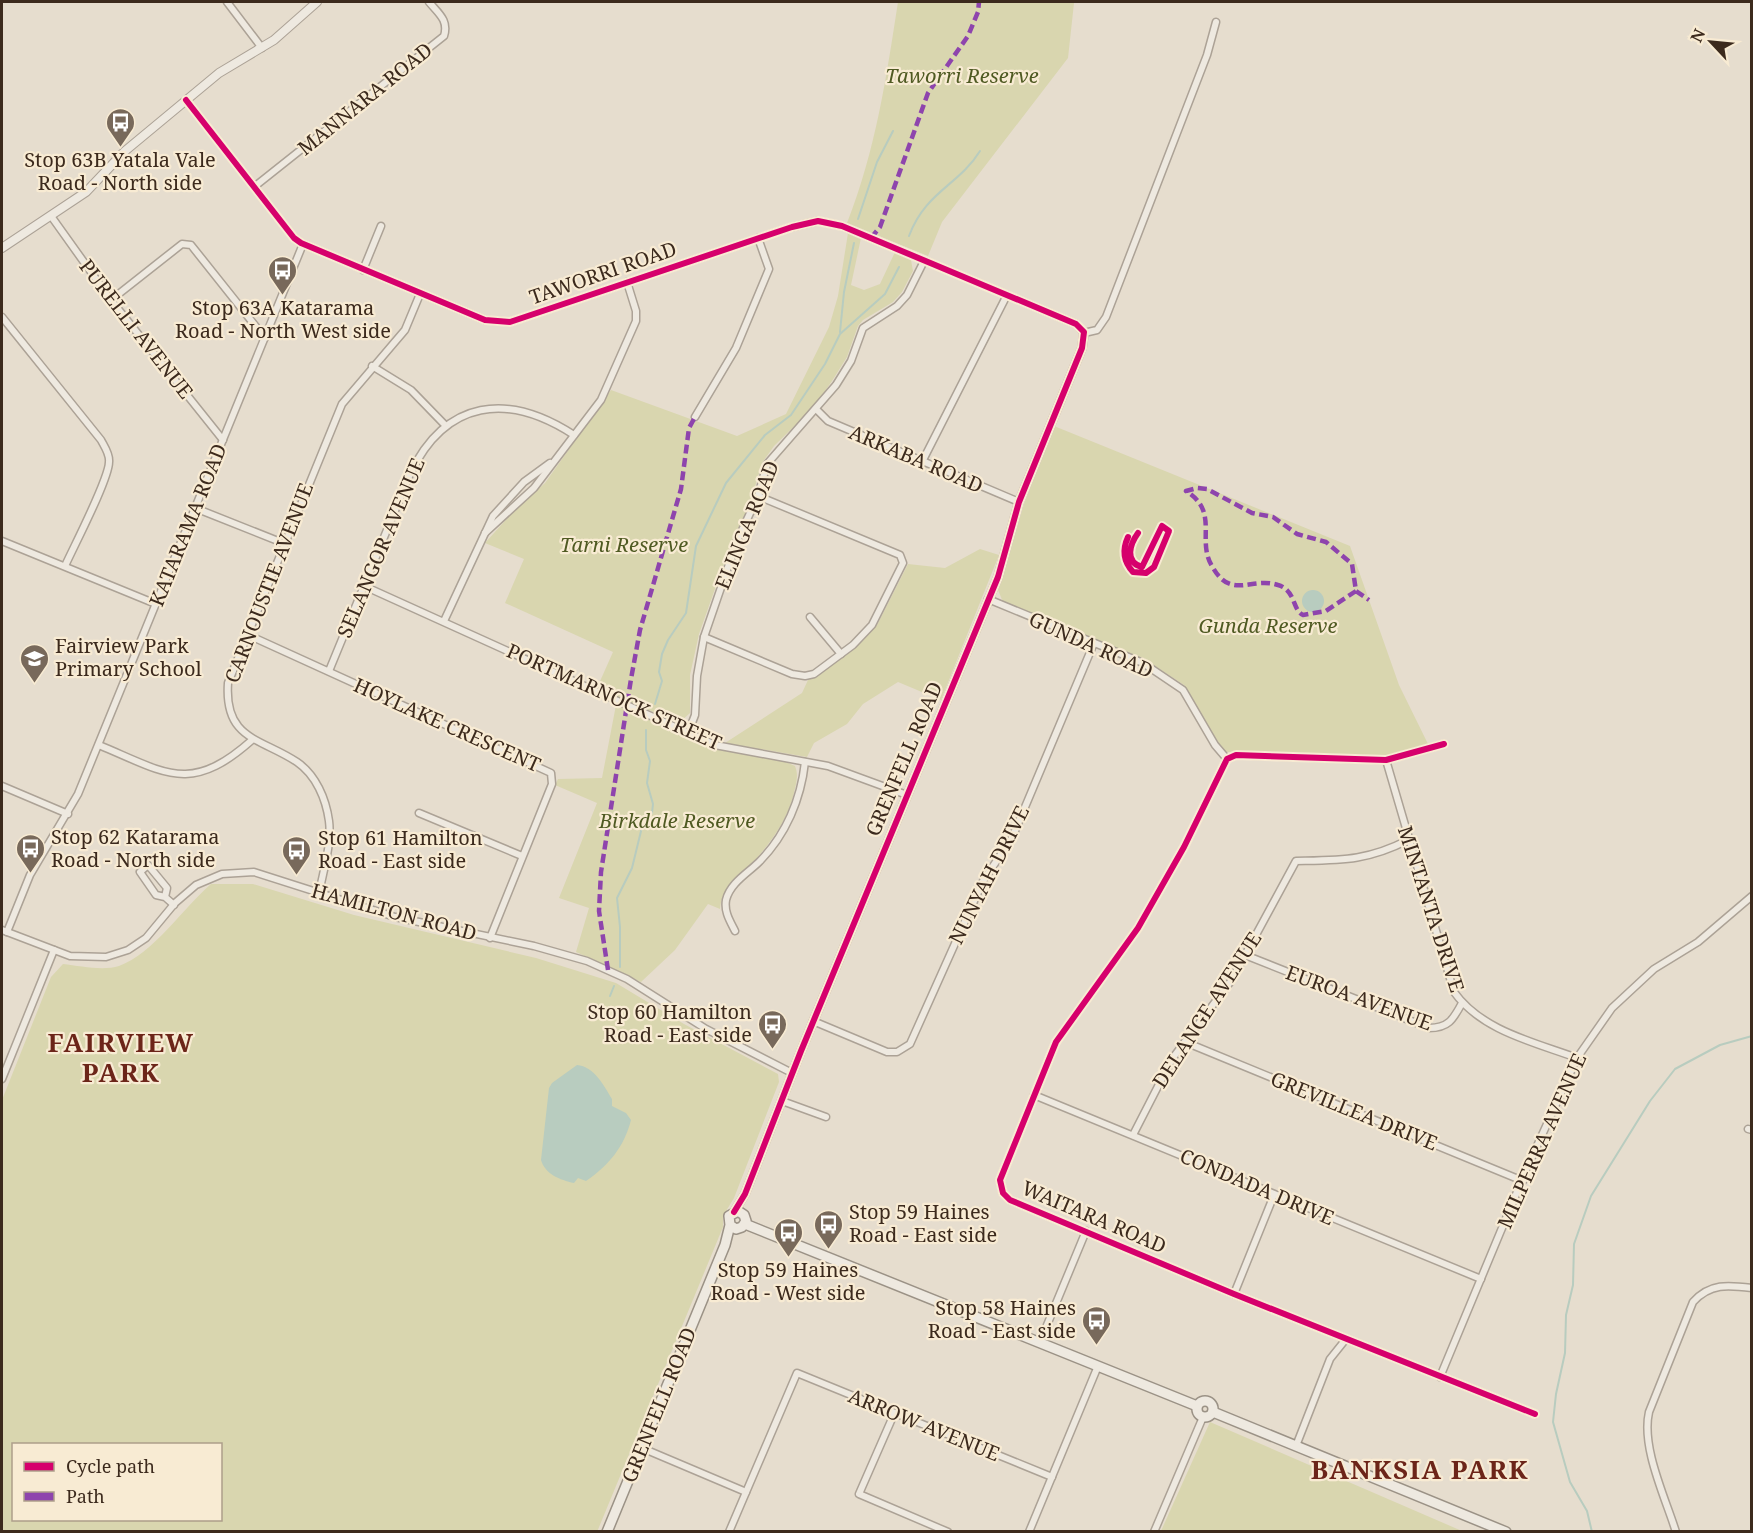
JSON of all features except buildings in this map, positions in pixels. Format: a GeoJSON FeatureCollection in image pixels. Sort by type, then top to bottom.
{"type":"FeatureCollection","features":[{"type":"Feature","properties":{"kind":"main road"},"geometry":{"type":"LineString","coordinates":[[738,1226],[738,1213],[729,1216],[738,1226],[1040,1342],[1197,1406]]}},
{"type":"Feature","properties":{"kind":"main road","name":"GRENFELL ROAD"},"geometry":{"type":"LineString","coordinates":[[607,1532],[725,1245],[738,1226]]}},
{"type":"Feature","properties":{"kind":"main road"},"geometry":{"type":"LineString","coordinates":[[1208,1401],[1213,1406],[1213,1412],[1209,1417],[1203,1418],[1197,1413],[1197,1406],[1201,1402],[1208,1401]]}},
{"type":"Feature","properties":{"kind":"main road"},"geometry":{"type":"LineString","coordinates":[[1213,1412],[1506,1532]]}},
{"type":"Feature","properties":{"kind":"street"},"geometry":{"type":"LineString","coordinates":[[228,2],[262,48]]}},
{"type":"Feature","properties":{"kind":"street"},"geometry":{"type":"LineString","coordinates":[[2,248],[86,192],[125,151],[186,100],[219,73],[262,48],[317,2]]}},
{"type":"Feature","properties":{"kind":"street","name":"MANNARA ROAD"},"geometry":{"type":"LineString","coordinates":[[254,187],[444,36],[447,27],[443,18],[429,2]]}},
{"type":"Feature","properties":{"kind":"street"},"geometry":{"type":"LineString","coordinates":[[1084,333],[1097,330],[1106,317],[1207,55],[1216,22]]}},
{"type":"Feature","properties":{"kind":"street","name":"TAWORRI ROAD"},"geometry":{"type":"LineString","coordinates":[[186,100],[294,238],[363,270],[477,317],[501,323],[805,223],[829,222],[1076,324],[1084,333]]}},
{"type":"Feature","properties":{"kind":"street","name":"PURELLI AVENUE"},"geometry":{"type":"LineString","coordinates":[[51,216],[111,300],[223,440]]}},
{"type":"Feature","properties":{"kind":"street"},"geometry":{"type":"LineString","coordinates":[[363,270],[381,226]]}},
{"type":"Feature","properties":{"kind":"street"},"geometry":{"type":"LineString","coordinates":[[695,417],[736,348],[769,269],[758,238]]}},
{"type":"Feature","properties":{"kind":"street"},"geometry":{"type":"LineString","coordinates":[[111,300],[182,244],[191,245],[265,338]]}},
{"type":"Feature","properties":{"kind":"street","name":"KATARAMA ROAD"},"geometry":{"type":"LineString","coordinates":[[4,931],[30,875],[68,814],[99,745],[303,244]]}},
{"type":"Feature","properties":{"kind":"street","name":"ELINGA ROAD"},"geometry":{"type":"LineString","coordinates":[[688,733],[695,716],[697,676],[704,637],[737,541],[758,496],[767,464],[778,449],[817,410],[851,361],[863,328],[897,306],[907,295],[924,261]]}},
{"type":"Feature","properties":{"kind":"street"},"geometry":{"type":"LineString","coordinates":[[485,533],[534,488],[608,388],[636,321],[636,310],[627,282]]}},
{"type":"Feature","properties":{"kind":"street","name":"CARNOUSTIE AVENUE"},"geometry":{"type":"LineString","coordinates":[[319,894],[329,830],[320,788],[297,762],[252,740],[232,715],[227,690],[230,674],[246,634],[342,404],[405,330],[420,294]]}},
{"type":"Feature","properties":{"kind":"street"},"geometry":{"type":"LineString","coordinates":[[922,462],[1007,295]]}},
{"type":"Feature","properties":{"kind":"street"},"geometry":{"type":"LineString","coordinates":[[2,317],[101,440],[110,462],[65,566]]}},
{"type":"Feature","properties":{"kind":"street","name":"GRENFELL ROAD"},"geometry":{"type":"LineString","coordinates":[[738,1213],[813,1021],[1005,556],[1019,502],[1082,348],[1084,333]]}},
{"type":"Feature","properties":{"kind":"street"},"geometry":{"type":"LineString","coordinates":[[372,366],[411,390],[445,426]]}},
{"type":"Feature","properties":{"kind":"street","name":"SELANGOR AVENUE"},"geometry":{"type":"LineString","coordinates":[[329,671],[418,457],[445,426],[483,409],[505,408],[531,412],[574,435]]}},
{"type":"Feature","properties":{"kind":"street","name":"ARKABA ROAD"},"geometry":{"type":"LineString","coordinates":[[817,410],[828,421],[1019,502]]}},
{"type":"Feature","properties":{"kind":"street"},"geometry":{"type":"LineString","coordinates":[[444,621],[493,516],[524,482],[552,462]]}},
{"type":"Feature","properties":{"kind":"street"},"geometry":{"type":"LineString","coordinates":[[704,637],[773,667],[805,676],[813,674],[841,654],[872,625],[903,563],[900,555],[758,496]]}},
{"type":"Feature","properties":{"kind":"street"},"geometry":{"type":"LineString","coordinates":[[195,508],[283,543]]}},
{"type":"Feature","properties":{"kind":"street"},"geometry":{"type":"LineString","coordinates":[[2,541],[156,604]]}},
{"type":"Feature","properties":{"kind":"street","name":"PORTMARNOCK STREET"},"geometry":{"type":"LineString","coordinates":[[364,586],[688,733],[733,750],[845,771],[907,795]]}},
{"type":"Feature","properties":{"kind":"street","name":"GUNDA ROAD"},"geometry":{"type":"LineString","coordinates":[[988,599],[1143,663],[1183,690],[1215,745],[1227,759]]}},
{"type":"Feature","properties":{"kind":"street"},"geometry":{"type":"LineString","coordinates":[[810,617],[841,654]]}},
{"type":"Feature","properties":{"kind":"street","name":"HOYLAKE CRESCENT"},"geometry":{"type":"LineString","coordinates":[[246,634],[551,773],[552,784],[490,938]]}},
{"type":"Feature","properties":{"kind":"street","name":"NUNYAH DRIVE"},"geometry":{"type":"LineString","coordinates":[[813,1021],[887,1052],[897,1052],[910,1044],[983,881],[1012,838],[1094,643]]}},
{"type":"Feature","properties":{"kind":"street"},"geometry":{"type":"LineString","coordinates":[[99,745],[180,776],[219,766],[252,740]]}},
{"type":"Feature","properties":{"kind":"street"},"geometry":{"type":"LineString","coordinates":[[1227,759],[1236,755],[1386,760],[1444,744]]}},
{"type":"Feature","properties":{"kind":"street","name":"WAITARA ROAD"},"geometry":{"type":"LineString","coordinates":[[1227,759],[1184,847],[1138,928],[1056,1042],[1000,1180],[1003,1193],[1010,1200],[1234,1294],[1535,1414]]}},
{"type":"Feature","properties":{"kind":"street","name":"MINTANTA DRIVE"},"geometry":{"type":"LineString","coordinates":[[1386,760],[1454,992],[1462,1003],[1487,1024],[1577,1058]]}},
{"type":"Feature","properties":{"kind":"street"},"geometry":{"type":"LineString","coordinates":[[735,931],[726,914],[726,902],[730,891],[761,861],[792,817],[803,782],[805,762]]}},
{"type":"Feature","properties":{"kind":"street"},"geometry":{"type":"LineString","coordinates":[[2,786],[68,814]]}},
{"type":"Feature","properties":{"kind":"street"},"geometry":{"type":"LineString","coordinates":[[419,813],[522,856]]}},
{"type":"Feature","properties":{"kind":"street","name":"DELANGE AVENUE"},"geometry":{"type":"LineString","coordinates":[[1133,1135],[1167,1067],[1231,981],[1296,861],[1349,860],[1380,854],[1408,840]]}},
{"type":"Feature","properties":{"kind":"street"},"geometry":{"type":"LineString","coordinates":[[165,897],[167,888],[148,865],[140,872],[156,895],[165,897],[174,905]]}},
{"type":"Feature","properties":{"kind":"street","name":"HAMILTON ROAD"},"geometry":{"type":"LineString","coordinates":[[4,931],[54,950],[89,958],[118,953],[146,938],[174,905],[203,880],[241,871],[262,874],[395,917],[560,952],[608,970],[646,990],[706,1029],[792,1073]]}},
{"type":"Feature","properties":{"kind":"street","name":"MILPERRA AVENUE"},"geometry":{"type":"LineString","coordinates":[[1440,1377],[1577,1058],[1612,1008],[1654,969],[1698,942],[1752,896]]}},
{"type":"Feature","properties":{"kind":"street"},"geometry":{"type":"LineString","coordinates":[[2,1079],[54,950]]}},
{"type":"Feature","properties":{"kind":"street","name":"EUROA AVENUE"},"geometry":{"type":"LineString","coordinates":[[1245,956],[1429,1028],[1443,1028],[1452,1021],[1462,1003]]}},
{"type":"Feature","properties":{"kind":"street","name":"GREVILLEA DRIVE"},"geometry":{"type":"LineString","coordinates":[[1185,1042],[1523,1181]]}},
{"type":"Feature","properties":{"kind":"street"},"geometry":{"type":"LineString","coordinates":[[2,1054],[10,1058]]}},
{"type":"Feature","properties":{"kind":"street","name":"CONDADA DRIVE"},"geometry":{"type":"LineString","coordinates":[[1034,1095],[1274,1196],[1481,1279]]}},
{"type":"Feature","properties":{"kind":"street"},"geometry":{"type":"LineString","coordinates":[[782,1101],[826,1117]]}},
{"type":"Feature","properties":{"kind":"street"},"geometry":{"type":"LineString","coordinates":[[1234,1294],[1274,1196]]}},
{"type":"Feature","properties":{"kind":"street"},"geometry":{"type":"LineString","coordinates":[[1040,1342],[1086,1231]]}},
{"type":"Feature","properties":{"kind":"street"},"geometry":{"type":"LineString","coordinates":[[1676,1532],[1648,1443],[1646,1422],[1649,1412],[1693,1302],[1700,1294],[1717,1286],[1752,1288]]}},
{"type":"Feature","properties":{"kind":"street"},"geometry":{"type":"LineString","coordinates":[[1296,1446],[1330,1359],[1346,1339]]}},
{"type":"Feature","properties":{"kind":"street"},"geometry":{"type":"LineString","coordinates":[[1029,1532],[1098,1366]]}},
{"type":"Feature","properties":{"kind":"street","name":"ARROW AVENUE"},"geometry":{"type":"LineString","coordinates":[[746,1492],[797,1373],[1052,1477]]}},
{"type":"Feature","properties":{"kind":"street"},"geometry":{"type":"LineString","coordinates":[[894,1414],[859,1494],[948,1532]]}},
{"type":"Feature","properties":{"kind":"street"},"geometry":{"type":"LineString","coordinates":[[1154,1532],[1203,1418]]}},
{"type":"Feature","properties":{"kind":"street"},"geometry":{"type":"LineString","coordinates":[[642,1448],[746,1492],[729,1532]]}},
{"type":"Feature","properties":{"kind":"green space","name":"Taworri Reserve"},"geometry":{"type":"Polygon","coordinates":[[[898,2],[1074,3],[1068,58],[942,222],[928,256],[847,223],[873,141],[898,2]]]}},
{"type":"Feature","properties":{"kind":"green space","name":"Tarni Reserve"},"geometry":{"type":"Polygon","coordinates":[[[848,233],[861,238],[851,285],[864,290],[880,284],[895,252],[911,260],[913,271],[902,292],[893,302],[863,320],[858,326],[847,357],[814,407],[774,446],[762,463],[748,511],[733,538],[699,634],[690,675],[690,713],[679,723],[597,688],[613,652],[505,603],[524,559],[485,543],[513,512],[545,483],[611,390],[737,436],[786,414],[829,327],[838,296],[848,233]]]}},
{"type":"Feature","properties":{"kind":"green space","name":"Gunda Reserve"},"geometry":{"type":"Polygon","coordinates":[[[1054,426],[1350,546],[1399,685],[1428,744],[1385,756],[1227,752],[1222,749],[1184,685],[1144,659],[1003,602],[998,590],[1024,504],[1054,426]]]}},
{"type":"Feature","properties":{"kind":"green space"},"geometry":{"type":"Polygon","coordinates":[[[980,549],[999,555],[941,700],[898,682],[863,704],[847,724],[814,743],[807,757],[725,743],[802,693],[808,680],[816,677],[858,645],[877,625],[908,564],[945,568],[980,549]]]}},
{"type":"Feature","properties":{"kind":"green space","name":"Birkdale Reserve"},"geometry":{"type":"Polygon","coordinates":[[[616,705],[715,749],[786,762],[795,766],[797,773],[791,802],[780,827],[757,858],[729,887],[720,909],[708,904],[675,950],[641,982],[576,952],[589,908],[559,898],[597,803],[555,785],[558,779],[602,778],[616,705]]]}},
{"type":"Feature","properties":{"kind":"green space"},"geometry":{"type":"Polygon","coordinates":[[[211,884],[253,884],[354,915],[536,958],[616,983],[684,1024],[778,1074],[779,1082],[734,1198],[723,1216],[723,1227],[597,1532],[2,1531],[2,1100],[51,977],[63,964],[91,968],[119,966],[144,952],[211,884]]]}},
{"type":"Feature","properties":{"kind":"green space"},"geometry":{"type":"Polygon","coordinates":[[[1210,1422],[1462,1531],[1161,1531],[1210,1422]]]}},
{"type":"Feature","properties":{"kind":"shaded area"},"geometry":{"type":"Polygon","coordinates":[[[1313,590],[1321,593],[1324,601],[1321,609],[1313,612],[1305,609],[1302,601],[1305,593],[1313,590]]]}},
{"type":"Feature","properties":{"kind":"shaded area"},"geometry":{"type":"Polygon","coordinates":[[[577,1065],[593,1073],[612,1099],[612,1106],[626,1113],[631,1120],[620,1147],[602,1169],[586,1181],[578,1178],[574,1183],[554,1176],[541,1160],[549,1088],[552,1083],[577,1065]]]}},
{"type":"Feature","properties":{"kind":"waterway"},"geometry":{"type":"LineString","coordinates":[[858,219],[877,162],[893,131]]}},
{"type":"Feature","properties":{"kind":"waterway"},"geometry":{"type":"LineString","coordinates":[[909,236],[924,209],[972,163],[980,151]]}},
{"type":"Feature","properties":{"kind":"waterway"},"geometry":{"type":"LineString","coordinates":[[840,332],[844,292],[854,243]]}},
{"type":"Feature","properties":{"kind":"waterway"},"geometry":{"type":"LineString","coordinates":[[655,704],[662,681],[659,672],[662,654],[668,640],[686,613],[696,546],[726,483],[765,435],[791,415],[825,364],[840,334],[885,294],[899,267]]}},
{"type":"Feature","properties":{"kind":"waterway"},"geometry":{"type":"LineString","coordinates":[[620,967],[617,898],[632,868],[642,827],[652,813],[653,804],[647,783],[650,761],[646,750],[646,730]]}},
{"type":"Feature","properties":{"kind":"waterway"},"geometry":{"type":"LineString","coordinates":[[610,996],[614,986]]}},
{"type":"Feature","properties":{"kind":"waterway"},"geometry":{"type":"LineString","coordinates":[[1592,1532],[1587,1511],[1570,1482],[1553,1422],[1556,1394],[1565,1353],[1566,1315],[1573,1285],[1574,1244],[1591,1196],[1650,1101],[1675,1069],[1720,1045],[1752,1036]]}},
{"type":"Feature","properties":{"kind":"marked path"},"geometry":{"type":"LineString","coordinates":[[871,238],[880,227],[928,93],[968,36],[978,12],[979,2]]}},
{"type":"Feature","properties":{"kind":"marked path"},"geometry":{"type":"LineString","coordinates":[[608,970],[599,911],[601,872],[631,679],[640,630],[681,489],[689,428],[695,417]]}},
{"type":"Feature","properties":{"kind":"marked path"},"geometry":{"type":"LineString","coordinates":[[1356,591],[1326,611],[1303,615],[1297,609],[1288,591],[1278,585],[1268,583],[1234,585],[1227,582],[1219,576],[1208,556],[1205,517],[1202,508],[1186,491],[1197,488],[1207,489],[1252,513],[1273,517],[1297,534],[1326,542],[1352,564],[1356,591],[1369,600]]}},
{"type":"Feature","properties":{"kind":"cycle path"},"geometry":{"type":"LineString","coordinates":[[186,100],[294,238],[301,243],[485,320],[510,322],[792,227],[818,221],[842,226],[1076,324],[1084,332],[1082,348],[1019,502],[998,577],[801,1051],[745,1194],[734,1212]]}},
{"type":"Feature","properties":{"kind":"cycle path"},"geometry":{"type":"LineString","coordinates":[[1128,537],[1124,551],[1125,560],[1133,572],[1146,573],[1154,567],[1169,531],[1162,526],[1142,567],[1136,565],[1130,552],[1138,533]]}},
{"type":"Feature","properties":{"kind":"cycle path"},"geometry":{"type":"LineString","coordinates":[[1444,744],[1386,760],[1236,755],[1227,759],[1184,847],[1138,928],[1056,1042],[1000,1180],[1003,1193],[1010,1200],[1234,1294],[1535,1414]]}},
{"type":"Feature","properties":{"kind":"place","name":"Stop 63B Yatala Vale Road - North side"},"geometry":{"type":"Point","coordinates":[120,148]}},
{"type":"Feature","properties":{"kind":"place","name":"Stop 63A Katarama Road - North West side"},"geometry":{"type":"Point","coordinates":[283,296]}},
{"type":"Feature","properties":{"kind":"place","name":"Fairview Park Primary School"},"geometry":{"type":"Point","coordinates":[34,684]}},
{"type":"Feature","properties":{"kind":"place","name":"Stop 62 Katarama Road - North side"},"geometry":{"type":"Point","coordinates":[30,874]}},
{"type":"Feature","properties":{"kind":"place","name":"Stop 61 Hamilton Road - East side"},"geometry":{"type":"Point","coordinates":[297,876]}},
{"type":"Feature","properties":{"kind":"place","name":"Stop 60 Hamilton Road - East side"},"geometry":{"type":"Point","coordinates":[773,1050]}},
{"type":"Feature","properties":{"kind":"place","name":"Stop 59 Haines Road - East side"},"geometry":{"type":"Point","coordinates":[828,1250]}},
{"type":"Feature","properties":{"kind":"place","name":"Stop 59 Haines Road - West side"},"geometry":{"type":"Point","coordinates":[788,1258]}},
{"type":"Feature","properties":{"kind":"place","name":"Stop 58 Haines Road - East side"},"geometry":{"type":"Point","coordinates":[1097,1346]}},
{"type":"Feature","properties":{"kind":"district","name":"FAIRVIEW PARK"},"geometry":{"type":"Point","coordinates":[121,1058]}},
{"type":"Feature","properties":{"kind":"district","name":"BANKSIA PARK"},"geometry":{"type":"Point","coordinates":[1420,1470]}}]}
